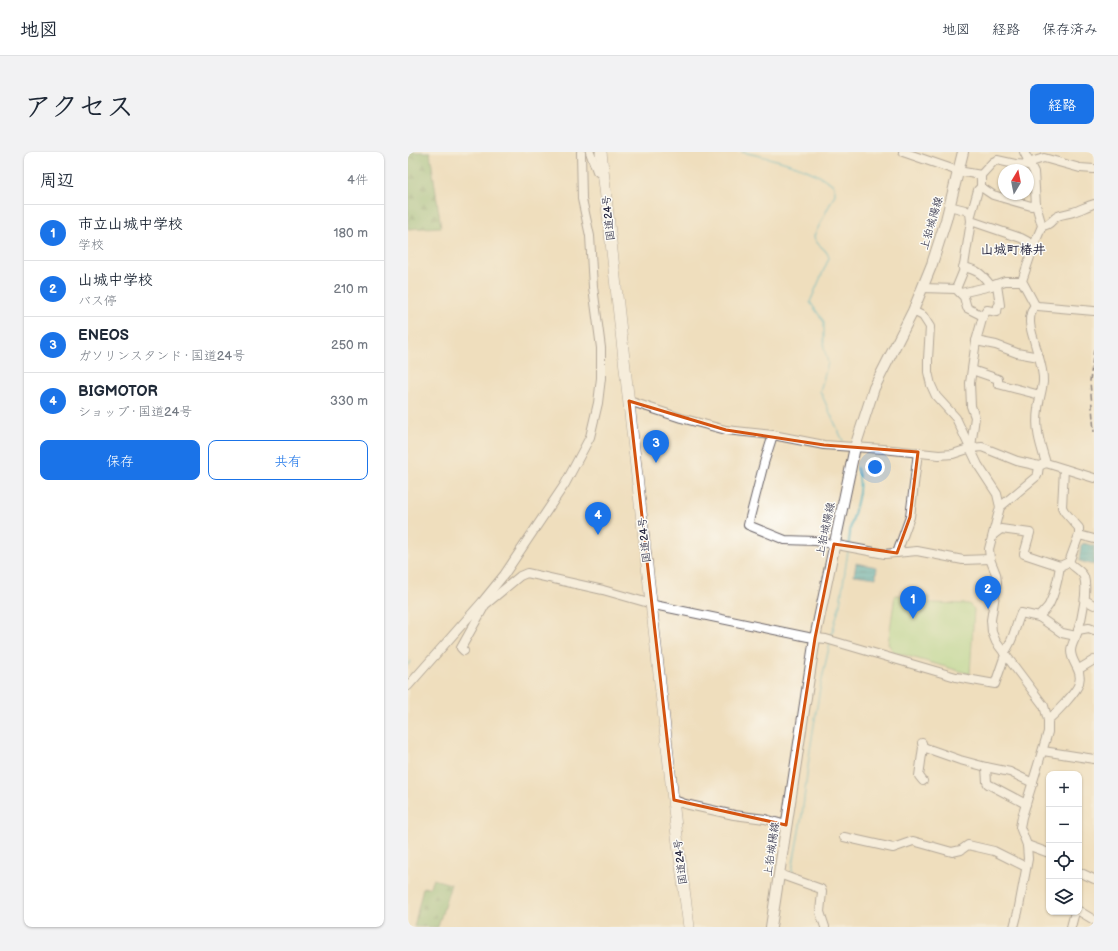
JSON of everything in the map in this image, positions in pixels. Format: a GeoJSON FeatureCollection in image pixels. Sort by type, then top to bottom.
{"type":"FeatureCollection","features":[{"type":"Feature","properties":{"kind":"highway","name":"国道24号"},"geometry":{"type":"LineString","coordinates":[[601,152],[689,927]]}},
{"type":"Feature","properties":{"kind":"main road","name":"上狛城陽線"},"geometry":{"type":"LineString","coordinates":[[771,927],[815,638],[855,447],[874,388],[913,311],[932,264],[963,152]]}},
{"type":"Feature","properties":{"kind":"street"},"geometry":{"type":"LineString","coordinates":[[464,651],[461,648],[484,604],[565,484],[590,437],[598,403],[602,348],[594,287],[590,236],[582,200],[581,152]]}},
{"type":"Feature","properties":{"kind":"street"},"geometry":{"type":"LineString","coordinates":[[590,152],[597,172],[604,177]]}},
{"type":"Feature","properties":{"kind":"street"},"geometry":{"type":"LineString","coordinates":[[903,152],[958,171],[981,175]]}},
{"type":"Feature","properties":{"kind":"street"},"geometry":{"type":"LineString","coordinates":[[1024,152],[1030,164]]}},
{"type":"Feature","properties":{"kind":"street"},"geometry":{"type":"LineString","coordinates":[[1030,164],[1031,162],[1044,158],[1080,168],[1094,169]]}},
{"type":"Feature","properties":{"kind":"street"},"geometry":{"type":"LineString","coordinates":[[958,291],[964,267],[971,218],[978,190],[981,187],[981,175],[993,162],[997,160],[1015,164]]}},
{"type":"Feature","properties":{"kind":"street"},"geometry":{"type":"LineString","coordinates":[[1034,175],[1036,205],[1042,226],[1022,281],[1035,305],[1057,309],[1094,311]]}},
{"type":"Feature","properties":{"kind":"street"},"geometry":{"type":"LineString","coordinates":[[981,187],[993,195],[1008,200],[1031,206],[1036,205]]}},
{"type":"Feature","properties":{"kind":"street"},"geometry":{"type":"LineString","coordinates":[[1042,226],[1052,223],[1056,216],[1074,212],[1094,204]]}},
{"type":"Feature","properties":{"kind":"street"},"geometry":{"type":"LineString","coordinates":[[949,206],[965,210],[970,213],[971,218]]}},
{"type":"Feature","properties":{"kind":"street"},"geometry":{"type":"LineString","coordinates":[[971,218],[1021,238],[1034,245]]}},
{"type":"Feature","properties":{"kind":"street"},"geometry":{"type":"LineString","coordinates":[[964,267],[976,270],[994,285],[1000,305],[998,306],[997,312],[987,310],[976,342],[970,382],[971,406],[975,417],[971,448]]}},
{"type":"Feature","properties":{"kind":"street"},"geometry":{"type":"LineString","coordinates":[[922,288],[958,291],[994,285],[1006,281],[1022,281]]}},
{"type":"Feature","properties":{"kind":"street"},"geometry":{"type":"LineString","coordinates":[[958,291],[964,297],[967,308],[984,316]]}},
{"type":"Feature","properties":{"kind":"street"},"geometry":{"type":"LineString","coordinates":[[1000,507],[1037,476],[1042,465],[1037,431],[1038,409],[1043,381],[1039,357],[1030,326],[1030,316],[1035,305]]}},
{"type":"Feature","properties":{"kind":"street"},"geometry":{"type":"LineString","coordinates":[[913,311],[923,316],[930,327],[928,372],[931,385],[936,396],[956,418],[978,465],[997,494],[1000,507],[989,549],[990,559],[996,574],[997,582],[991,628],[995,639],[1005,654],[1044,706],[1048,720],[1048,732],[1020,827],[1027,845],[1028,860],[1014,927]]}},
{"type":"Feature","properties":{"kind":"street"},"geometry":{"type":"LineString","coordinates":[[976,342],[996,345],[1017,354],[1039,357]]}},
{"type":"Feature","properties":{"kind":"street"},"geometry":{"type":"LineString","coordinates":[[972,370],[998,379],[998,384],[1040,395]]}},
{"type":"Feature","properties":{"kind":"street"},"geometry":{"type":"LineString","coordinates":[[629,401],[680,418],[726,430],[773,435],[824,445],[946,455],[971,448],[982,448],[1017,461],[1064,468],[1094,478]]}},
{"type":"Feature","properties":{"kind":"street"},"geometry":{"type":"LineString","coordinates":[[773,435],[748,525],[785,540],[810,540],[885,554],[917,552],[963,560],[990,559]]}},
{"type":"Feature","properties":{"kind":"street"},"geometry":{"type":"LineString","coordinates":[[897,553],[910,517],[918,452]]}},
{"type":"Feature","properties":{"kind":"street"},"geometry":{"type":"LineString","coordinates":[[993,535],[1001,529],[1030,533],[1024,554],[1060,566],[1069,562],[1079,535],[1079,528],[1064,512],[1062,507],[1064,468]]}},
{"type":"Feature","properties":{"kind":"street"},"geometry":{"type":"LineString","coordinates":[[1079,535],[1094,539]]}},
{"type":"Feature","properties":{"kind":"street"},"geometry":{"type":"LineString","coordinates":[[1048,720],[1055,714],[1079,685],[1079,669],[1071,652],[1085,600],[1085,578],[1082,573],[1069,562]]}},
{"type":"Feature","properties":{"kind":"street"},"geometry":{"type":"LineString","coordinates":[[1039,617],[1048,607],[1052,599],[1056,588],[1060,566]]}},
{"type":"Feature","properties":{"kind":"street"},"geometry":{"type":"LineString","coordinates":[[408,686],[484,604],[520,576],[527,573],[603,590],[651,602],[660,606],[830,640],[956,677],[995,684],[1021,612],[1039,617],[1062,633],[1077,633],[1089,628],[1094,630]]}},
{"type":"Feature","properties":{"kind":"street"},"geometry":{"type":"LineString","coordinates":[[1085,600],[1094,605]]}},
{"type":"Feature","properties":{"kind":"street"},"geometry":{"type":"LineString","coordinates":[[1079,669],[1094,660]]}},
{"type":"Feature","properties":{"kind":"street"},"geometry":{"type":"LineString","coordinates":[[923,781],[920,776],[922,745],[986,767],[1010,772],[1033,783]]}},
{"type":"Feature","properties":{"kind":"street"},"geometry":{"type":"LineString","coordinates":[[1043,751],[1094,759]]}},
{"type":"Feature","properties":{"kind":"street"},"geometry":{"type":"LineString","coordinates":[[986,767],[988,784],[1026,804]]}},
{"type":"Feature","properties":{"kind":"street"},"geometry":{"type":"LineString","coordinates":[[674,800],[685,804],[734,815],[765,819],[786,825]]}},
{"type":"Feature","properties":{"kind":"street"},"geometry":{"type":"LineString","coordinates":[[844,837],[893,848],[912,841],[952,852],[961,850],[968,845],[994,851],[1026,866]]}},
{"type":"Feature","properties":{"kind":"street"},"geometry":{"type":"LineString","coordinates":[[1027,845],[1046,852]]}},
{"type":"Feature","properties":{"kind":"street"},"geometry":{"type":"LineString","coordinates":[[1082,873],[1094,879]]}},
{"type":"Feature","properties":{"kind":"street"},"geometry":{"type":"LineString","coordinates":[[779,874],[821,889],[820,912],[825,927]]}},
{"type":"Feature","properties":{"kind":"street"},"geometry":{"type":"LineString","coordinates":[[1082,913],[1094,920]]}},
{"type":"Feature","properties":{"kind":"street"},"geometry":{"type":"LineString","coordinates":[[1071,927],[1074,915]]}},
{"type":"Feature","properties":{"kind":"highlighted area"},"geometry":{"type":"Polygon","coordinates":[[[629,401],[726,430],[824,445],[918,452],[910,517],[897,553],[834,544],[815,638],[786,825],[674,800],[629,401]]]}},
{"type":"Feature","properties":{"kind":"green space"},"geometry":{"type":"Polygon","coordinates":[[[408,152],[430,152],[441,227],[408,229],[408,152]]]}},
{"type":"Feature","properties":{"kind":"green space"},"geometry":{"type":"Polygon","coordinates":[[[895,595],[929,597],[929,603],[969,604],[974,609],[970,674],[894,652],[888,644],[895,595]]]}},
{"type":"Feature","properties":{"kind":"green space"},"geometry":{"type":"Polygon","coordinates":[[[433,879],[451,884],[438,927],[414,927],[423,887],[429,888],[433,879]]]}},
{"type":"Feature","properties":{"kind":"water"},"geometry":{"type":"Polygon","coordinates":[[[1084,543],[1094,546],[1094,565],[1079,561],[1081,545],[1084,543]]]}},
{"type":"Feature","properties":{"kind":"water"},"geometry":{"type":"Polygon","coordinates":[[[856,563],[877,567],[876,578],[854,575],[856,563]]]}},
{"type":"Feature","properties":{"kind":"waterway"},"geometry":{"type":"LineString","coordinates":[[742,152],[794,165],[828,181],[834,187],[835,194],[814,236],[829,258],[810,302],[824,322],[824,348],[828,363],[820,391],[843,441]]}},
{"type":"Feature","properties":{"kind":"waterway"},"geometry":{"type":"LineString","coordinates":[[849,545],[851,526],[857,505],[860,483],[857,468]]}},
{"type":"Feature","properties":{"kind":"waterway"},"geometry":{"type":"LineString","coordinates":[[831,637],[840,604],[848,551]]}},
{"type":"Feature","properties":{"kind":"waterway"},"geometry":{"type":"LineString","coordinates":[[794,875],[792,870],[802,815],[810,750],[820,688],[830,643]]}},
{"type":"Feature","properties":{"kind":"waterway"},"geometry":{"type":"LineString","coordinates":[[408,665],[410,661]]}},
{"type":"Feature","properties":{"kind":"waterway"},"geometry":{"type":"LineString","coordinates":[[813,882],[819,883],[825,890]]}},
{"type":"Feature","properties":{"kind":"railway"},"geometry":{"type":"LineString","coordinates":[[1094,349],[1090,381],[1094,432]]}},
{"type":"Feature","properties":{"kind":"place","name":"ENEOS"},"geometry":{"type":"Point","coordinates":[656,463]}},
{"type":"Feature","properties":{"kind":"place","name":"BIGMOTOR"},"geometry":{"type":"Point","coordinates":[598,535]}},
{"type":"Feature","properties":{"kind":"place","name":"山城中学校"},"geometry":{"type":"Point","coordinates":[988,609]}},
{"type":"Feature","properties":{"kind":"place","name":"市立山城中学校"},"geometry":{"type":"Point","coordinates":[913,619]}},
{"type":"Feature","properties":{"kind":"district","name":"山城町椿井"},"geometry":{"type":"Point","coordinates":[1013,249]}}]}
